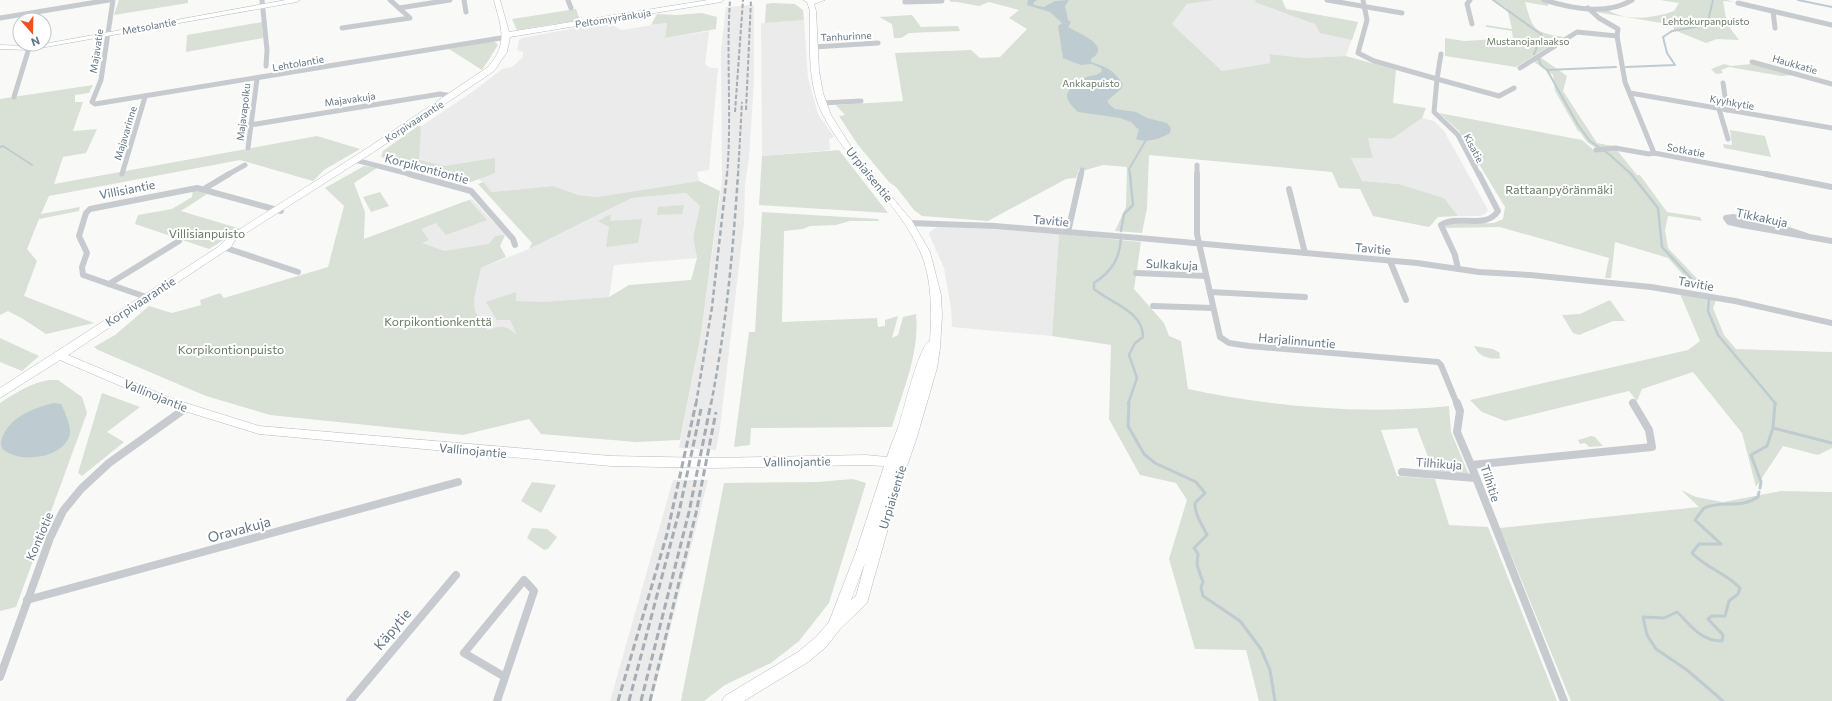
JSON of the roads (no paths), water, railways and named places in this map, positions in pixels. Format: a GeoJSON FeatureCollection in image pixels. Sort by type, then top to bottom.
{"type":"FeatureCollection","features":[{"type":"Feature","properties":{"kind":"street"},"geometry":{"type":"LineString","coordinates":[[0,18],[109,0]]}},
{"type":"Feature","properties":{"kind":"street","name":"Majavatie"},"geometry":{"type":"LineString","coordinates":[[93,104],[94,96],[101,80],[106,34],[113,0]]}},
{"type":"Feature","properties":{"kind":"street","name":"Metsolantie"},"geometry":{"type":"LineString","coordinates":[[52,44],[262,3],[297,0]]}},
{"type":"Feature","properties":{"kind":"street"},"geometry":{"type":"LineString","coordinates":[[342,28],[410,18],[390,0]]}},
{"type":"Feature","properties":{"kind":"street"},"geometry":{"type":"LineString","coordinates":[[399,8],[434,1],[450,0]]}},
{"type":"Feature","properties":{"kind":"street"},"geometry":{"type":"LineString","coordinates":[[464,0],[466,12]]}},
{"type":"Feature","properties":{"kind":"street"},"geometry":{"type":"LineString","coordinates":[[497,0],[506,36]]}},
{"type":"Feature","properties":{"kind":"street"},"geometry":{"type":"LineString","coordinates":[[568,0],[571,8]]}},
{"type":"Feature","properties":{"kind":"street"},"geometry":{"type":"LineString","coordinates":[[676,0],[680,7]]}},
{"type":"Feature","properties":{"kind":"street","name":"Peltomyyränkuja"},"geometry":{"type":"LineString","coordinates":[[506,36],[721,0]]}},
{"type":"Feature","properties":{"kind":"street","name":"Urpiaisentie"},"geometry":{"type":"LineString","coordinates":[[730,701],[803,657],[821,642],[834,625],[862,599],[896,463],[931,368],[937,310],[935,285],[925,252],[909,223],[852,154],[827,115],[822,103],[816,81],[813,11],[808,1],[820,0]]}},
{"type":"Feature","properties":{"kind":"street","name":"Urpiaisentie"},"geometry":{"type":"LineString","coordinates":[[813,11],[820,0]]}},
{"type":"Feature","properties":{"kind":"street"},"geometry":{"type":"LineString","coordinates":[[904,0],[905,2],[942,1]]}},
{"type":"Feature","properties":{"kind":"street"},"geometry":{"type":"LineString","coordinates":[[1327,0],[1402,13]]}},
{"type":"Feature","properties":{"kind":"street"},"geometry":{"type":"LineString","coordinates":[[1364,0],[1366,6],[1367,24],[1358,53],[1374,61],[1499,96],[1514,88]]}},
{"type":"Feature","properties":{"kind":"street"},"geometry":{"type":"LineString","coordinates":[[1470,0],[1467,4],[1472,24]]}},
{"type":"Feature","properties":{"kind":"street"},"geometry":{"type":"LineString","coordinates":[[1544,0],[1588,8],[1616,7],[1624,5],[1632,0]]}},
{"type":"Feature","properties":{"kind":"street"},"geometry":{"type":"LineString","coordinates":[[262,3],[267,50],[266,66]]}},
{"type":"Feature","properties":{"kind":"street"},"geometry":{"type":"LineString","coordinates":[[1738,3],[1832,25]]}},
{"type":"Feature","properties":{"kind":"street","name":"Sotkatie"},"geometry":{"type":"LineString","coordinates":[[1588,8],[1599,18],[1618,29],[1616,36],[1620,64],[1654,153],[1832,187]]}},
{"type":"Feature","properties":{"kind":"street"},"geometry":{"type":"LineString","coordinates":[[1773,11],[1775,28]]}},
{"type":"Feature","properties":{"kind":"street"},"geometry":{"type":"LineString","coordinates":[[1520,68],[1577,32],[1616,36]]}},
{"type":"Feature","properties":{"kind":"street","name":"Lehtolantie"},"geometry":{"type":"LineString","coordinates":[[93,104],[257,79],[506,36]]}},
{"type":"Feature","properties":{"kind":"street","name":"Korpivaarantie"},"geometry":{"type":"LineString","coordinates":[[0,394],[453,96],[491,69],[505,50],[506,36]]}},
{"type":"Feature","properties":{"kind":"street","name":"Tanhurinne"},"geometry":{"type":"LineString","coordinates":[[814,47],[878,43]]}},
{"type":"Feature","properties":{"kind":"street","name":"Metsolantie"},"geometry":{"type":"LineString","coordinates":[[0,47],[12,47]]}},
{"type":"Feature","properties":{"kind":"street"},"geometry":{"type":"LineString","coordinates":[[14,97],[28,52]]}},
{"type":"Feature","properties":{"kind":"street"},"geometry":{"type":"LineString","coordinates":[[1437,79],[1441,54]]}},
{"type":"Feature","properties":{"kind":"street","name":"Haukkatie"},"geometry":{"type":"LineString","coordinates":[[1752,62],[1832,84]]}},
{"type":"Feature","properties":{"kind":"street","name":"Majavapolku"},"geometry":{"type":"LineString","coordinates":[[248,148],[257,79]]}},
{"type":"Feature","properties":{"kind":"street","name":"Kisatie"},"geometry":{"type":"LineString","coordinates":[[1437,79],[1434,112],[1458,135],[1498,211],[1494,217],[1486,220],[1449,222],[1441,225],[1455,255],[1458,269]]}},
{"type":"Feature","properties":{"kind":"street"},"geometry":{"type":"LineString","coordinates":[[1724,83],[1727,110]]}},
{"type":"Feature","properties":{"kind":"street","name":"Kyyhkytie"},"geometry":{"type":"LineString","coordinates":[[1630,93],[1832,128]]}},
{"type":"Feature","properties":{"kind":"street","name":"Majavakuja"},"geometry":{"type":"LineString","coordinates":[[250,125],[440,94],[453,96]]}},
{"type":"Feature","properties":{"kind":"street","name":"Majavarinne"},"geometry":{"type":"LineString","coordinates":[[122,174],[145,97]]}},
{"type":"Feature","properties":{"kind":"street"},"geometry":{"type":"LineString","coordinates":[[822,103],[861,101]]}},
{"type":"Feature","properties":{"kind":"street"},"geometry":{"type":"LineString","coordinates":[[1718,109],[1728,139]]}},
{"type":"Feature","properties":{"kind":"street"},"geometry":{"type":"LineString","coordinates":[[1596,150],[1615,148],[1649,154],[1654,153]]}},
{"type":"Feature","properties":{"kind":"street","name":"Korpikontiontie"},"geometry":{"type":"LineString","coordinates":[[355,160],[471,191],[513,239],[515,245]]}},
{"type":"Feature","properties":{"kind":"street"},"geometry":{"type":"LineString","coordinates":[[204,189],[245,165]]}},
{"type":"Feature","properties":{"kind":"street","name":"Harjalinnuntie"},"geometry":{"type":"LineString","coordinates":[[1197,165],[1198,209],[1196,234],[1219,335],[1230,343],[1270,349],[1438,362],[1441,365],[1460,410],[1456,424],[1457,432],[1471,465]]}},
{"type":"Feature","properties":{"kind":"street"},"geometry":{"type":"LineString","coordinates":[[1068,232],[1082,170]]}},
{"type":"Feature","properties":{"kind":"street","name":"Villisiantie"},"geometry":{"type":"LineString","coordinates":[[146,297],[82,273],[87,253],[86,248],[79,239],[79,236],[88,211],[93,207],[192,188],[204,189],[278,211]]}},
{"type":"Feature","properties":{"kind":"street"},"geometry":{"type":"LineString","coordinates":[[1289,190],[1305,253]]}},
{"type":"Feature","properties":{"kind":"street","name":"Tikkakuja"},"geometry":{"type":"LineString","coordinates":[[1807,236],[1783,228],[1733,217],[1726,218],[1729,222],[1745,226],[1832,241]]}},
{"type":"Feature","properties":{"kind":"street","name":"Tavitie"},"geometry":{"type":"LineString","coordinates":[[909,223],[995,226],[1068,232],[1390,261],[1458,269],[1651,287],[1735,301],[1832,323]]}},
{"type":"Feature","properties":{"kind":"street"},"geometry":{"type":"LineString","coordinates":[[109,284],[179,241]]}},
{"type":"Feature","properties":{"kind":"street"},"geometry":{"type":"LineString","coordinates":[[223,247],[298,272]]}},
{"type":"Feature","properties":{"kind":"street"},"geometry":{"type":"LineString","coordinates":[[1390,261],[1406,300]]}},
{"type":"Feature","properties":{"kind":"street","name":"Sulkakuja"},"geometry":{"type":"LineString","coordinates":[[1136,273],[1206,276]]}},
{"type":"Feature","properties":{"kind":"street"},"geometry":{"type":"LineString","coordinates":[[1210,292],[1305,297]]}},
{"type":"Feature","properties":{"kind":"street"},"geometry":{"type":"LineString","coordinates":[[1153,306],[1213,308]]}},
{"type":"Feature","properties":{"kind":"street","name":"Vallinojantie"},"geometry":{"type":"LineString","coordinates":[[58,355],[186,408],[259,430],[611,461],[712,463],[866,460],[896,463]]}},
{"type":"Feature","properties":{"kind":"street","name":"Tilhitie"},"geometry":{"type":"LineString","coordinates":[[1564,701],[1474,478],[1471,465],[1652,447],[1653,443],[1648,428],[1632,402]]}},
{"type":"Feature","properties":{"kind":"street","name":"Kontiotie"},"geometry":{"type":"LineString","coordinates":[[0,677],[27,600],[59,517],[69,503],[97,474],[186,408]]}},
{"type":"Feature","properties":{"kind":"street","name":"Tilhikuja"},"geometry":{"type":"LineString","coordinates":[[1402,472],[1474,478]]}},
{"type":"Feature","properties":{"kind":"street","name":"Oravakuja"},"geometry":{"type":"LineString","coordinates":[[27,600],[458,482]]}},
{"type":"Feature","properties":{"kind":"street","name":"Käpytie"},"geometry":{"type":"LineString","coordinates":[[350,701],[456,575]]}},
{"type":"Feature","properties":{"kind":"street"},"geometry":{"type":"LineString","coordinates":[[497,701],[534,591],[524,580],[464,653],[505,677]]}},
{"type":"Feature","properties":{"kind":"waterway"},"geometry":{"type":"LineString","coordinates":[[1493,0],[1542,35],[1534,54]]}},
{"type":"Feature","properties":{"kind":"waterway"},"geometry":{"type":"LineString","coordinates":[[1626,67],[1675,65],[1667,53],[1663,37],[1672,31],[1707,25],[1713,0]]}},
{"type":"Feature","properties":{"kind":"waterway"},"geometry":{"type":"LineString","coordinates":[[1798,0],[1832,7]]}},
{"type":"Feature","properties":{"kind":"waterway"},"geometry":{"type":"LineString","coordinates":[[1538,57],[1541,65],[1547,70]]}},
{"type":"Feature","properties":{"kind":"waterway"},"geometry":{"type":"LineString","coordinates":[[1547,70],[1616,67]]}},
{"type":"Feature","properties":{"kind":"waterway"},"geometry":{"type":"LineString","coordinates":[[1547,70],[1578,125],[1590,141],[1610,155],[1631,174]]}},
{"type":"Feature","properties":{"kind":"waterway"},"geometry":{"type":"LineString","coordinates":[[1130,175],[1129,169],[1146,140]]}},
{"type":"Feature","properties":{"kind":"waterway"},"geometry":{"type":"LineString","coordinates":[[0,147],[3,146],[32,165]]}},
{"type":"Feature","properties":{"kind":"waterway"},"geometry":{"type":"LineString","coordinates":[[1121,231],[1124,214],[1133,205],[1130,174]]}},
{"type":"Feature","properties":{"kind":"waterway"},"geometry":{"type":"LineString","coordinates":[[1631,174],[1658,208],[1662,247],[1702,290]]}},
{"type":"Feature","properties":{"kind":"waterway"},"geometry":{"type":"LineString","coordinates":[[1121,238],[1119,252],[1114,264],[1100,279],[1094,283],[1094,289],[1132,314],[1142,328],[1143,337],[1135,343],[1129,355],[1137,378],[1128,404]]}},
{"type":"Feature","properties":{"kind":"waterway"},"geometry":{"type":"LineString","coordinates":[[1709,299],[1708,311],[1718,335],[1776,404]]}},
{"type":"Feature","properties":{"kind":"waterway"},"geometry":{"type":"LineString","coordinates":[[1129,403],[1128,426],[1144,454],[1155,463],[1196,482],[1205,493],[1195,503],[1195,508],[1197,516],[1207,535],[1194,548],[1198,554],[1197,565],[1203,582],[1201,587],[1203,596],[1240,621],[1261,649],[1270,670],[1275,701]]}},
{"type":"Feature","properties":{"kind":"waterway"},"geometry":{"type":"LineString","coordinates":[[1773,428],[1775,403]]}},
{"type":"Feature","properties":{"kind":"waterway"},"geometry":{"type":"LineString","coordinates":[[1760,488],[1761,482],[1751,455],[1767,446],[1773,428]]}},
{"type":"Feature","properties":{"kind":"waterway"},"geometry":{"type":"LineString","coordinates":[[1773,428],[1832,443]]}},
{"type":"Feature","properties":{"kind":"waterway"},"geometry":{"type":"LineString","coordinates":[[1723,701],[1687,670],[1656,649],[1647,635],[1643,617],[1664,618],[1677,612],[1702,635],[1714,640],[1722,641],[1723,635],[1708,619],[1712,616],[1725,616],[1729,601],[1738,594],[1740,588],[1729,578],[1703,563],[1692,553],[1699,544],[1721,544],[1695,520],[1704,508],[1752,501],[1758,497],[1759,492]]}},
{"type":"Feature","properties":{"kind":"railway"},"geometry":{"type":"LineString","coordinates":[[727,175],[729,131],[730,0]]}},
{"type":"Feature","properties":{"kind":"railway"},"geometry":{"type":"LineString","coordinates":[[735,112],[743,0]]}},
{"type":"Feature","properties":{"kind":"railway"},"geometry":{"type":"LineString","coordinates":[[746,110],[751,0]]}},
{"type":"Feature","properties":{"kind":"railway"},"geometry":{"type":"LineString","coordinates":[[738,175],[742,102]]}},
{"type":"Feature","properties":{"kind":"railway"},"geometry":{"type":"LineString","coordinates":[[696,404],[712,307],[727,174]]}},
{"type":"Feature","properties":{"kind":"railway"},"geometry":{"type":"LineString","coordinates":[[711,404],[721,347],[728,290],[738,174]]}},
{"type":"Feature","properties":{"kind":"railway"},"geometry":{"type":"LineString","coordinates":[[618,701],[667,534],[696,403]]}},
{"type":"Feature","properties":{"kind":"railway"},"geometry":{"type":"LineString","coordinates":[[641,701],[689,512],[711,403]]}},
{"type":"Feature","properties":{"kind":"railway"},"geometry":{"type":"LineString","coordinates":[[629,701],[679,512],[701,409]]}},
{"type":"Feature","properties":{"kind":"railway"},"geometry":{"type":"LineString","coordinates":[[650,701],[696,513],[716,412]]}},
{"type":"Feature","properties":{"kind":"park label","name":"Lehtokurpanpuisto"},"geometry":{"type":"Point","coordinates":[1706,21]}},
{"type":"Feature","properties":{"kind":"park label","name":"Mustanojanlaakso"},"geometry":{"type":"Point","coordinates":[1528,41]}},
{"type":"Feature","properties":{"kind":"park label","name":"Ankkapuisto"},"geometry":{"type":"Point","coordinates":[1091,83]}},
{"type":"Feature","properties":{"kind":"park label","name":"Rattaanpyöränmäki"},"geometry":{"type":"Point","coordinates":[1559,189]}},
{"type":"Feature","properties":{"kind":"park label","name":"Villisianpuisto"},"geometry":{"type":"Point","coordinates":[207,233]}},
{"type":"Feature","properties":{"kind":"park label","name":"Korpikontionkenttä"},"geometry":{"type":"Point","coordinates":[438,321]}},
{"type":"Feature","properties":{"kind":"park label","name":"Korpikontionpuisto"},"geometry":{"type":"Point","coordinates":[231,349]}}]}
